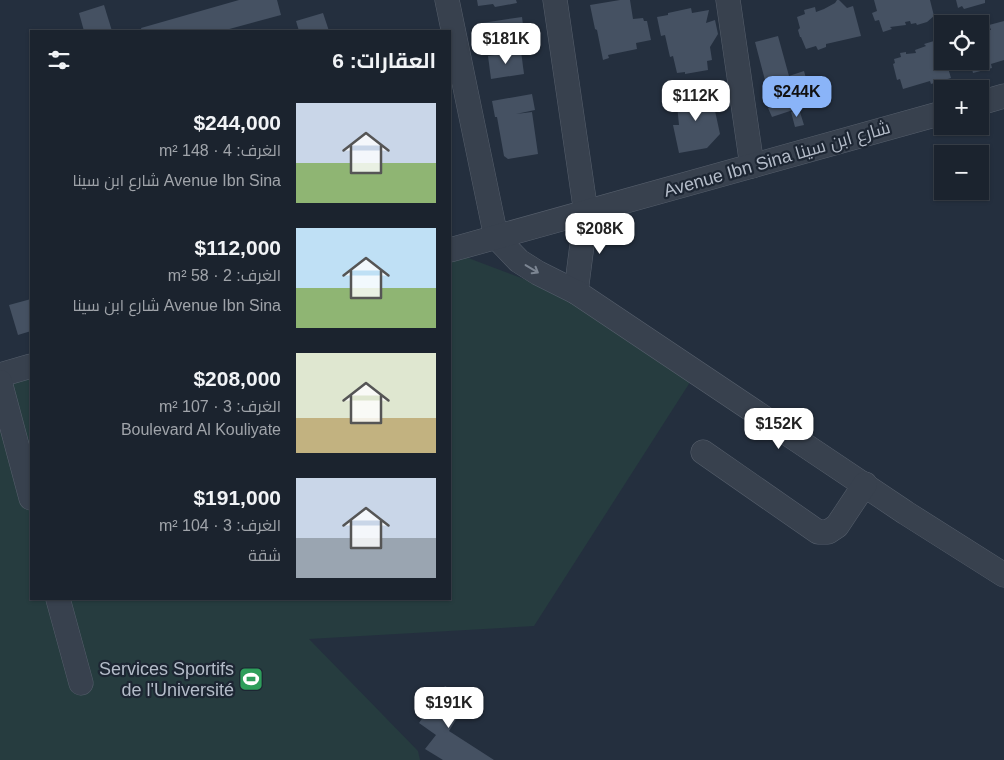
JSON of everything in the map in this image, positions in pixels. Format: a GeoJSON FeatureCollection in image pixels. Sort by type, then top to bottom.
{"type":"FeatureCollection","features":[{"type":"Feature","properties":{"kind":"street"},"geometry":{"type":"LineString","coordinates":[[446,0],[496,237],[519,261],[576,292],[922,523],[1004,575]]}},
{"type":"Feature","properties":{"kind":"street"},"geometry":{"type":"LineString","coordinates":[[555,0],[586,213],[576,292]]}},
{"type":"Feature","properties":{"kind":"street"},"geometry":{"type":"LineString","coordinates":[[728,0],[752,166]]}},
{"type":"Feature","properties":{"kind":"street"},"geometry":{"type":"LineString","coordinates":[[989,100],[1004,96]]}},
{"type":"Feature","properties":{"kind":"street","name":"Avenue Ibn Sina شارع ابن سينا"},"geometry":{"type":"LineString","coordinates":[[451,250],[934,115]]}},
{"type":"Feature","properties":{"kind":"street"},"geometry":{"type":"LineString","coordinates":[[0,375],[30,366]]}},
{"type":"Feature","properties":{"kind":"street"},"geometry":{"type":"LineString","coordinates":[[0,382],[30,494]]}},
{"type":"Feature","properties":{"kind":"street"},"geometry":{"type":"LineString","coordinates":[[703,452],[818,532],[828,532],[837,526],[865,484]]}},
{"type":"Feature","properties":{"kind":"street"},"geometry":{"type":"LineString","coordinates":[[58,600],[81,683]]}},
{"type":"Feature","properties":{"kind":"green space"},"geometry":{"type":"Polygon","coordinates":[[[455,253],[590,304],[694,376],[534,626],[309,639],[418,751],[420,760],[0,760],[0,372],[30,364],[30,600],[451,600],[451,254],[455,253]]]}},
{"type":"Feature","properties":{"kind":"building"},"geometry":{"type":"Polygon","coordinates":[[[239,0],[277,0],[281,15],[226,30],[142,30],[141,28],[239,0]]]}},
{"type":"Feature","properties":{"kind":"building"},"geometry":{"type":"Polygon","coordinates":[[[477,0],[516,0],[517,3],[495,7],[493,4],[478,6],[477,0]]]}},
{"type":"Feature","properties":{"kind":"building"},"geometry":{"type":"Polygon","coordinates":[[[630,0],[633,19],[643,18],[644,21],[647,21],[651,40],[636,43],[637,49],[608,55],[609,58],[603,60],[590,5],[630,0]]]}},
{"type":"Feature","properties":{"kind":"building"},"geometry":{"type":"Polygon","coordinates":[[[837,0],[847,8],[853,6],[861,36],[826,44],[826,47],[818,50],[816,46],[806,49],[798,30],[800,28],[797,17],[805,14],[804,10],[815,7],[816,12],[835,3],[837,0]]]}},
{"type":"Feature","properties":{"kind":"building"},"geometry":{"type":"Polygon","coordinates":[[[874,0],[930,0],[934,16],[927,22],[917,25],[916,23],[911,24],[910,21],[905,22],[906,25],[890,27],[892,29],[883,32],[879,20],[875,21],[872,13],[877,11],[874,0]]]}},
{"type":"Feature","properties":{"kind":"building"},"geometry":{"type":"Polygon","coordinates":[[[956,0],[985,0],[985,3],[964,9],[962,6],[958,8],[956,0]]]}},
{"type":"Feature","properties":{"kind":"building"},"geometry":{"type":"Polygon","coordinates":[[[104,5],[112,30],[84,30],[79,13],[104,5]]]}},
{"type":"Feature","properties":{"kind":"building"},"geometry":{"type":"Polygon","coordinates":[[[691,8],[692,13],[709,10],[706,23],[715,20],[718,34],[710,47],[712,60],[707,61],[708,70],[685,74],[685,72],[677,73],[673,56],[670,57],[665,35],[661,36],[657,17],[691,8]]]}},
{"type":"Feature","properties":{"kind":"building"},"geometry":{"type":"Polygon","coordinates":[[[323,13],[329,30],[299,30],[296,21],[323,13]]]}},
{"type":"Feature","properties":{"kind":"building"},"geometry":{"type":"Polygon","coordinates":[[[522,17],[526,48],[491,54],[486,51],[482,23],[522,17]]]}},
{"type":"Feature","properties":{"kind":"building"},"geometry":{"type":"Polygon","coordinates":[[[1004,21],[1004,60],[991,64],[992,68],[989,69],[989,30],[991,30],[989,25],[1004,21]]]}},
{"type":"Feature","properties":{"kind":"building"},"geometry":{"type":"Polygon","coordinates":[[[778,36],[789,76],[804,71],[811,96],[793,101],[796,109],[772,117],[768,108],[772,107],[755,42],[778,36]]]}},
{"type":"Feature","properties":{"kind":"building"},"geometry":{"type":"Polygon","coordinates":[[[934,41],[934,70],[949,70],[951,78],[934,80],[934,83],[931,84],[930,81],[903,89],[900,79],[897,80],[893,64],[895,63],[894,59],[901,57],[900,53],[916,53],[915,50],[926,46],[924,44],[934,41]]]}},
{"type":"Feature","properties":{"kind":"building"},"geometry":{"type":"Polygon","coordinates":[[[521,51],[524,74],[491,79],[488,56],[521,51]]]}},
{"type":"Feature","properties":{"kind":"building"},"geometry":{"type":"Polygon","coordinates":[[[972,70],[984,70],[973,73],[972,70]]]}},
{"type":"Feature","properties":{"kind":"building"},"geometry":{"type":"Polygon","coordinates":[[[695,92],[695,95],[711,92],[720,134],[707,148],[679,153],[673,125],[679,125],[676,95],[695,92]]]}},
{"type":"Feature","properties":{"kind":"building"},"geometry":{"type":"Polygon","coordinates":[[[532,94],[535,110],[516,114],[532,112],[538,154],[508,159],[504,156],[492,101],[532,94]]]}},
{"type":"Feature","properties":{"kind":"building"},"geometry":{"type":"Polygon","coordinates":[[[799,109],[804,125],[795,127],[791,112],[799,109]]]}},
{"type":"Feature","properties":{"kind":"building"},"geometry":{"type":"Polygon","coordinates":[[[30,299],[30,331],[18,335],[9,305],[30,299]]]}},
{"type":"Feature","properties":{"kind":"building"},"geometry":{"type":"Polygon","coordinates":[[[445,686],[469,699],[449,731],[494,760],[443,760],[425,749],[436,735],[419,723],[445,686]]]}},
{"type":"Feature","properties":{"kind":"place","name":"Services Sportifs de l'Université"},"geometry":{"type":"Point","coordinates":[251,679]}}]}
